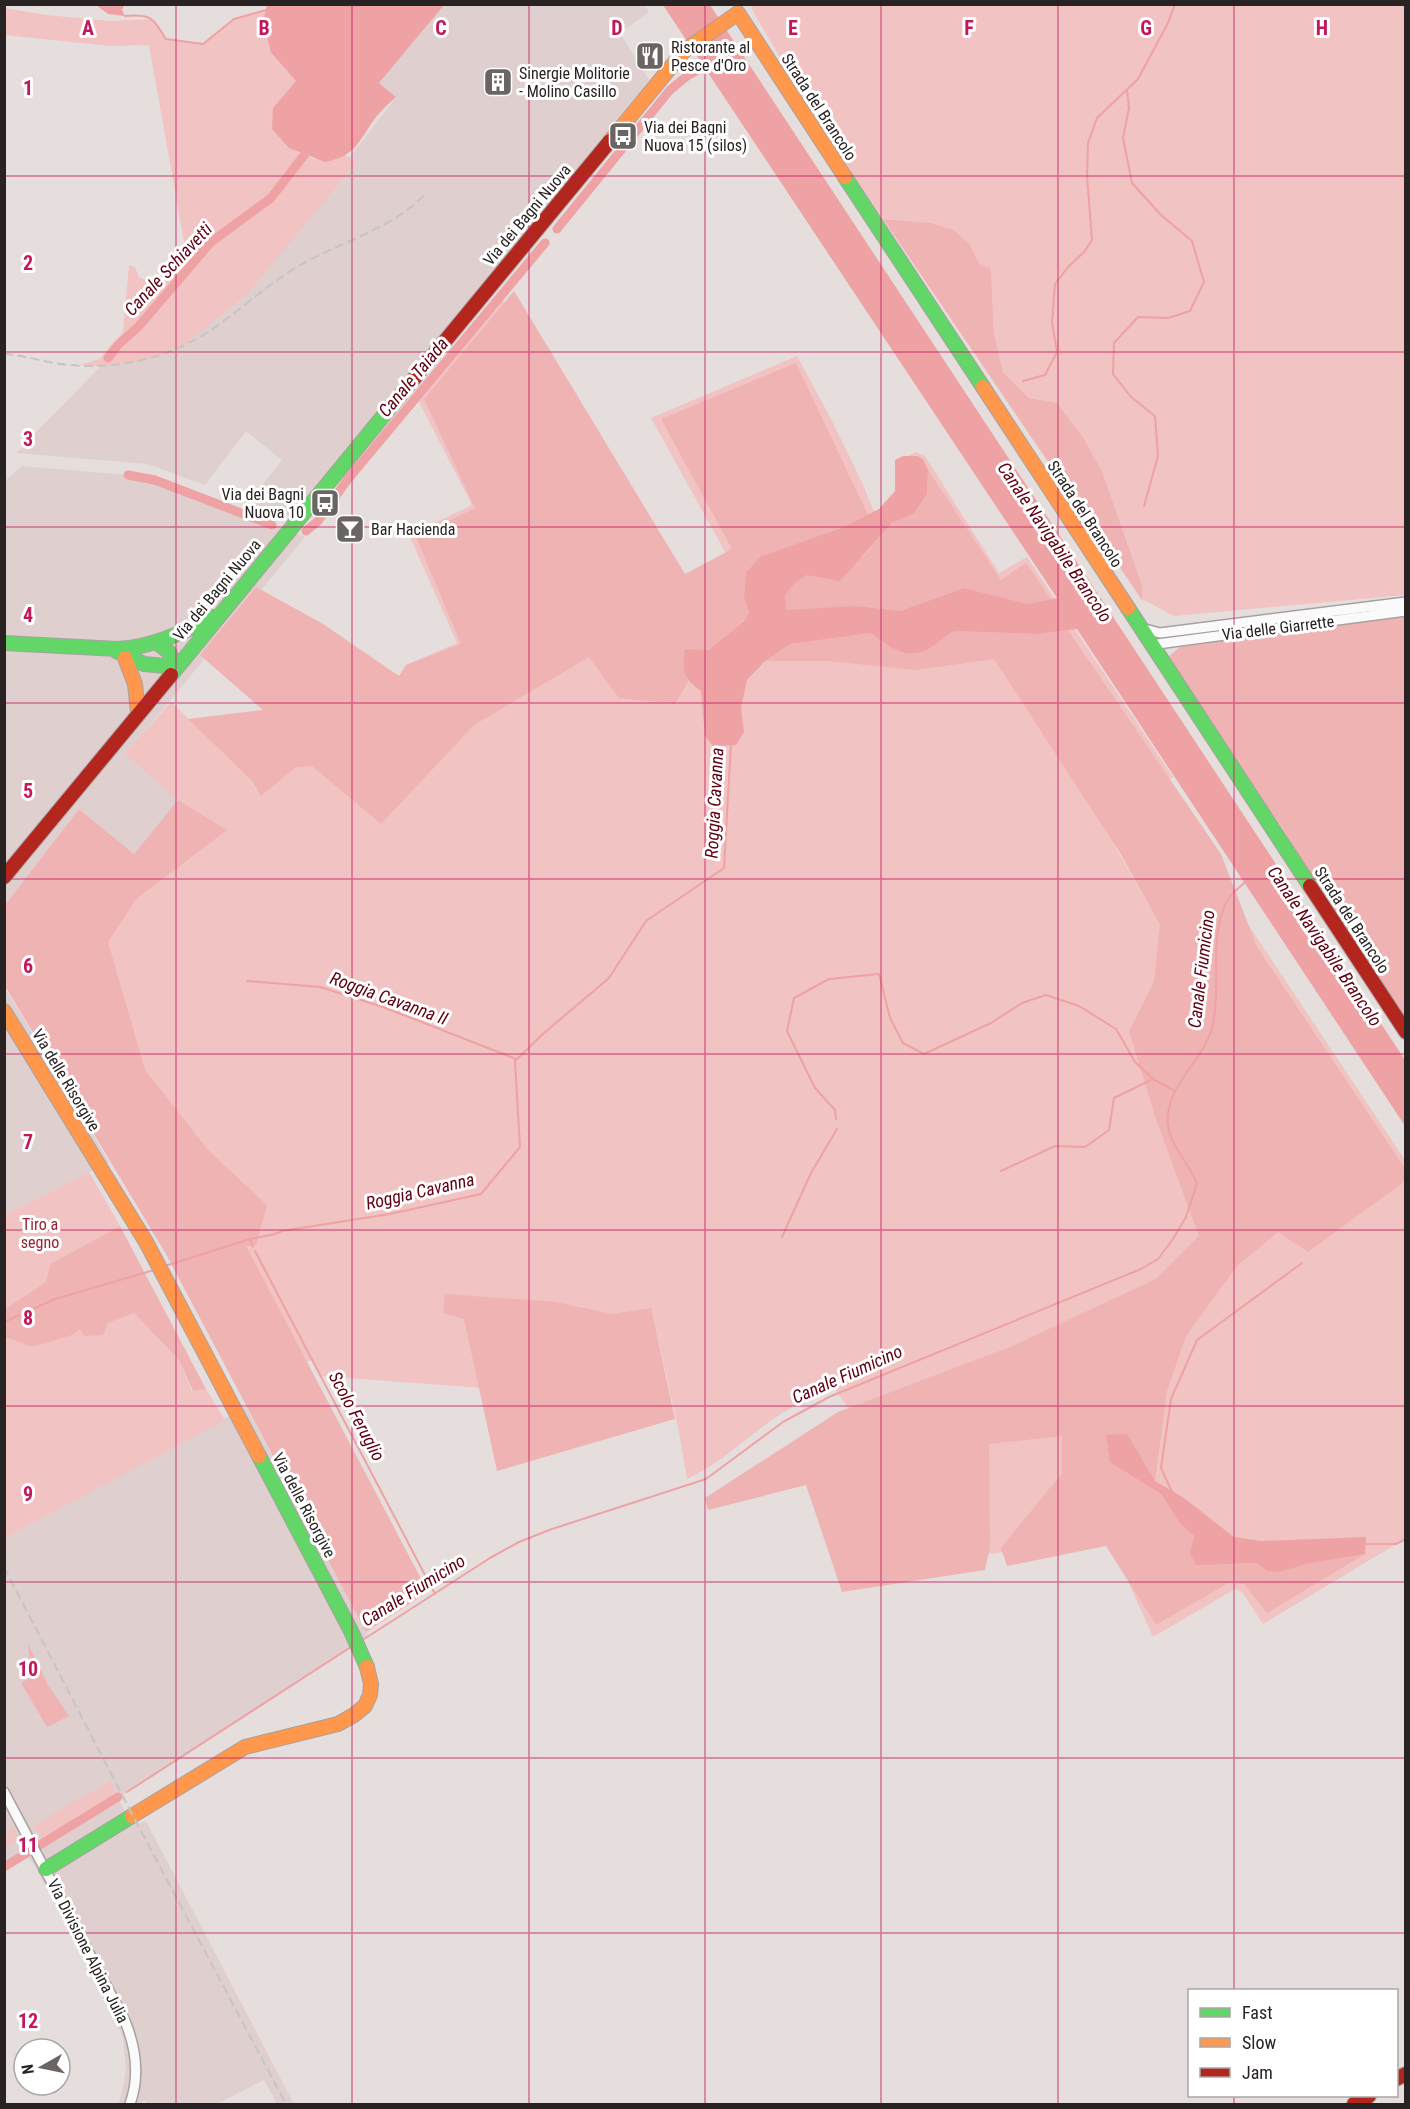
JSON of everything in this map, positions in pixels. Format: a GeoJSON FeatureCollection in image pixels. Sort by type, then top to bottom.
{"type":"FeatureCollection","features":[{"type":"Feature","properties":{"kind":"street","name":"Via dei Bagni Nuova"},"geometry":{"type":"LineString","coordinates":[[4,877],[684,51],[726,22],[740,9]]}},
{"type":"Feature","properties":{"kind":"street","name":"Strada del Brancolo"},"geometry":{"type":"LineString","coordinates":[[740,9],[1148,641],[1406,1032]]}},
{"type":"Feature","properties":{"kind":"street","name":"Via delle Giarrette"},"geometry":{"type":"LineString","coordinates":[[1406,602],[1160,633],[1148,641],[1160,649],[1165,643],[1406,611]]}},
{"type":"Feature","properties":{"kind":"street"},"geometry":{"type":"LineString","coordinates":[[121,654],[156,642],[218,615]]}},
{"type":"Feature","properties":{"kind":"street"},"geometry":{"type":"LineString","coordinates":[[4,643],[106,648],[166,668],[175,667],[174,658],[169,651],[156,642]]}},
{"type":"Feature","properties":{"kind":"street"},"geometry":{"type":"LineString","coordinates":[[121,654],[135,679],[138,712]]}},
{"type":"Feature","properties":{"kind":"street","name":"Via delle Risorgive"},"geometry":{"type":"LineString","coordinates":[[4,1011],[146,1242],[362,1651],[369,1666],[371,1678],[370,1692],[360,1712],[350,1719],[245,1747],[46,1869]]}},
{"type":"Feature","properties":{"kind":"street","name":"Via Divisione Alpina Julia"},"geometry":{"type":"LineString","coordinates":[[4,1792],[125,2021],[133,2041],[136,2061],[136,2083],[130,2104]]}},
{"type":"Feature","properties":{"kind":"shaded area"},"geometry":{"type":"Polygon","coordinates":[[[444,5],[644,5],[649,12],[620,33],[649,80],[292,517],[249,502],[282,460],[246,431],[205,485],[148,464],[16,453],[220,244],[350,157],[396,97],[379,83],[444,5]]]}},
{"type":"Feature","properties":{"kind":"shaded area"},"geometry":{"type":"Polygon","coordinates":[[[883,219],[931,223],[953,230],[970,244],[979,263],[991,269],[994,334],[1003,372],[1029,398],[1057,403],[1083,437],[1102,471],[1142,585],[1142,600],[883,219]]]}},
{"type":"Feature","properties":{"kind":"shaded area"},"geometry":{"type":"Polygon","coordinates":[[[514,291],[685,574],[732,549],[661,419],[796,363],[868,515],[844,527],[744,597],[749,613],[743,621],[719,643],[683,667],[688,682],[675,704],[619,698],[589,657],[474,725],[381,824],[312,766],[296,767],[261,796],[251,780],[188,719],[263,710],[200,655],[256,587],[323,624],[399,676],[406,665],[461,644],[416,537],[475,508],[424,399],[514,291]]]}},
{"type":"Feature","properties":{"kind":"shaded area"},"geometry":{"type":"Polygon","coordinates":[[[22,466],[128,475],[155,480],[305,537],[126,754],[178,800],[134,854],[79,809],[5,905],[5,481],[22,466]]]}},
{"type":"Feature","properties":{"kind":"shaded area"},"geometry":{"type":"Polygon","coordinates":[[[928,470],[1001,580],[1026,563],[1051,599],[1028,604],[964,588],[900,611],[856,606],[787,611],[785,595],[795,583],[807,575],[864,556],[892,523],[914,512],[927,494],[928,470]]]}},
{"type":"Feature","properties":{"kind":"shaded area"},"geometry":{"type":"Polygon","coordinates":[[[1405,616],[1405,1020],[1322,895],[1283,829],[1167,658],[1180,647],[1405,616]]]}},
{"type":"Feature","properties":{"kind":"shaded area"},"geometry":{"type":"Polygon","coordinates":[[[1068,630],[1221,854],[1257,947],[1406,1170],[1405,1181],[1308,1252],[1278,1232],[1237,1266],[1186,1336],[1167,1391],[1155,1481],[1143,1464],[1110,1461],[1161,1494],[1180,1523],[1194,1536],[1190,1553],[1238,1564],[1257,1563],[1267,1571],[1279,1572],[1311,1563],[1365,1554],[1267,1613],[1244,1584],[1228,1583],[1156,1625],[1106,1546],[1007,1566],[1001,1548],[1062,1473],[1062,1436],[989,1444],[990,1547],[985,1570],[842,1592],[806,1485],[708,1510],[705,1498],[838,1412],[1010,1347],[1156,1279],[1199,1236],[1156,1119],[1129,1031],[1154,982],[1160,925],[1120,853],[994,659],[915,670],[829,661],[765,661],[790,644],[871,633],[898,651],[933,647],[945,635],[955,631],[1037,634],[1068,630]]]}},
{"type":"Feature","properties":{"kind":"shaded area"},"geometry":{"type":"Polygon","coordinates":[[[178,800],[227,830],[136,899],[108,942],[145,1070],[209,1151],[267,1205],[256,1245],[246,1246],[428,1592],[366,1632],[166,1254],[5,986],[5,905],[79,809],[134,854],[178,800]]]}},
{"type":"Feature","properties":{"kind":"shaded area"},"geometry":{"type":"Polygon","coordinates":[[[4,986],[109,1162],[5,1215],[4,1215],[4,986]]]}},
{"type":"Feature","properties":{"kind":"shaded area"},"geometry":{"type":"Polygon","coordinates":[[[120,1226],[206,1389],[193,1391],[179,1360],[134,1313],[108,1323],[103,1335],[84,1336],[80,1329],[72,1335],[32,1347],[5,1337],[5,1309],[46,1282],[50,1264],[120,1226]]]}},
{"type":"Feature","properties":{"kind":"shaded area"},"geometry":{"type":"Polygon","coordinates":[[[445,1294],[556,1302],[612,1314],[651,1308],[675,1419],[497,1471],[464,1319],[443,1313],[445,1294]]]}},
{"type":"Feature","properties":{"kind":"shaded area"},"geometry":{"type":"Polygon","coordinates":[[[246,1407],[368,1636],[118,1798],[132,1825],[146,1821],[294,2104],[277,2104],[264,2080],[217,2104],[147,2104],[144,2099],[142,2104],[118,2104],[126,2070],[123,2037],[36,1868],[26,1854],[5,1867],[5,1538],[246,1407]]]}},
{"type":"Feature","properties":{"kind":"shaded area"},"geometry":{"type":"Polygon","coordinates":[[[28,1644],[48,1685],[69,1716],[47,1727],[21,1683],[31,1677],[28,1644]]]}},
{"type":"Feature","properties":{"kind":"green space"},"geometry":{"type":"Polygon","coordinates":[[[754,4],[1405,5],[1405,595],[1174,616],[1142,600],[1142,585],[1102,471],[1083,437],[1057,403],[1029,398],[1003,372],[994,334],[991,269],[979,263],[970,244],[931,223],[883,219],[831,141],[783,62],[751,8],[754,4]]]}},
{"type":"Feature","properties":{"kind":"green space"},"geometry":{"type":"Polygon","coordinates":[[[4,8],[110,21],[154,19],[166,39],[203,44],[234,19],[266,10],[263,21],[272,55],[296,81],[273,108],[289,148],[311,158],[322,160],[345,155],[356,163],[248,293],[184,345],[155,357],[135,362],[101,366],[80,365],[99,359],[123,332],[129,265],[135,267],[139,277],[151,282],[186,253],[149,45],[110,46],[5,35],[4,8]]]}},
{"type":"Feature","properties":{"kind":"green space"},"geometry":{"type":"Polygon","coordinates":[[[502,299],[676,585],[733,562],[725,552],[651,418],[797,356],[830,417],[875,514],[894,505],[908,456],[915,452],[925,456],[999,573],[1027,557],[1173,777],[1104,827],[1160,925],[1245,920],[1405,1160],[1405,1539],[1263,1624],[1242,1592],[1235,1589],[1153,1637],[1109,1539],[964,1557],[964,1433],[847,1407],[835,1389],[783,1413],[722,1458],[687,1479],[657,1335],[483,1388],[320,1376],[311,1360],[251,1389],[90,923],[220,826],[178,800],[125,754],[171,702],[249,778],[257,790],[399,677],[406,665],[457,643],[409,535],[472,505],[418,400],[502,299]]]}},
{"type":"Feature","properties":{"kind":"green space","name":"Tiro a segno"},"geometry":{"type":"Polygon","coordinates":[[[89,1172],[120,1226],[50,1264],[46,1282],[5,1309],[5,1215],[89,1172]]]}},
{"type":"Feature","properties":{"kind":"green space"},"geometry":{"type":"Polygon","coordinates":[[[134,1313],[179,1360],[192,1391],[206,1389],[225,1420],[5,1538],[5,1337],[32,1347],[80,1329],[108,1323],[134,1313]]]}},
{"type":"Feature","properties":{"kind":"green space"},"geometry":{"type":"Polygon","coordinates":[[[110,1781],[117,1795],[44,1840],[33,1826],[110,1781]]]}},
{"type":"Feature","properties":{"kind":"green space"},"geometry":{"type":"Polygon","coordinates":[[[12,1826],[20,1839],[5,1849],[5,1837],[12,1826]]]}},
{"type":"Feature","properties":{"kind":"water"},"geometry":{"type":"Polygon","coordinates":[[[267,4],[444,5],[379,83],[396,97],[376,117],[351,151],[344,156],[325,162],[289,148],[272,129],[273,108],[296,81],[271,53],[263,21],[267,4]]]}},
{"type":"Feature","properties":{"kind":"water"},"geometry":{"type":"Polygon","coordinates":[[[96,5],[124,5],[122,10],[125,16],[108,14],[96,5]]]}},
{"type":"Feature","properties":{"kind":"water","name":"Canale Navigabile Brancolo"},"geometry":{"type":"Polygon","coordinates":[[[663,5],[710,5],[1405,1060],[1405,1126],[1077,629],[1037,634],[955,631],[932,647],[914,653],[893,648],[871,633],[790,644],[765,661],[747,680],[741,708],[744,732],[736,745],[713,746],[705,736],[701,691],[690,682],[685,673],[685,649],[709,650],[743,622],[749,613],[744,597],[746,573],[760,557],[844,527],[879,509],[895,491],[895,460],[903,456],[917,456],[923,459],[928,470],[927,494],[914,513],[892,523],[840,581],[807,575],[795,583],[785,595],[787,610],[856,606],[900,611],[964,588],[1028,604],[1057,598],[663,5]]]}},
{"type":"Feature","properties":{"kind":"water"},"geometry":{"type":"Polygon","coordinates":[[[1127,1434],[1155,1481],[1184,1498],[1234,1537],[1261,1541],[1366,1537],[1365,1554],[1311,1563],[1279,1572],[1267,1571],[1257,1563],[1196,1565],[1190,1553],[1194,1536],[1180,1523],[1161,1494],[1110,1462],[1106,1435],[1127,1434]]]}},
{"type":"Feature","properties":{"kind":"waterway","name":"Roggia Cavanna"},"geometry":{"type":"LineString","coordinates":[[1023,381],[1045,375],[1057,352],[1052,323],[1055,284],[1092,240],[1087,176],[1088,143],[1097,118],[1138,79],[1168,23],[1175,4]]}},
{"type":"Feature","properties":{"kind":"waterway"},"geometry":{"type":"LineString","coordinates":[[125,16],[150,18],[166,39],[203,44],[234,19],[266,10]]}},
{"type":"Feature","properties":{"kind":"waterway","name":"Canale Taiada"},"geometry":{"type":"LineString","coordinates":[[557,229],[670,90],[687,76],[713,61]]}},
{"type":"Feature","properties":{"kind":"waterway"},"geometry":{"type":"LineString","coordinates":[[1127,90],[1129,108],[1123,138],[1132,183],[1161,215],[1192,241],[1204,282],[1190,311],[1168,318],[1138,317],[1114,343],[1113,374],[1131,397],[1155,416],[1158,456],[1144,506]]}},
{"type":"Feature","properties":{"kind":"waterway","name":"Canale Schiavetti"},"geometry":{"type":"LineString","coordinates":[[108,358],[118,345],[139,326],[211,242],[271,198],[305,154]]}},
{"type":"Feature","properties":{"kind":"waterway","name":"Canale Taiada"},"geometry":{"type":"LineString","coordinates":[[306,531],[318,521],[348,479],[545,243]]}},
{"type":"Feature","properties":{"kind":"waterway","name":"Canale Taiada"},"geometry":{"type":"LineString","coordinates":[[128,475],[155,480],[272,525]]}},
{"type":"Feature","properties":{"kind":"waterway","name":"Roggia Cavanna"},"geometry":{"type":"LineString","coordinates":[[253,1247],[250,1239],[282,1231],[390,1214],[481,1194],[520,1147],[515,1061],[609,978],[646,921],[724,868],[731,743]]}},
{"type":"Feature","properties":{"kind":"waterway","name":"Canale Fiumicino"},"geometry":{"type":"LineString","coordinates":[[361,1641],[490,1558],[519,1542],[706,1479],[783,1422],[829,1397],[1141,1269],[1158,1259],[1186,1217],[1197,1184],[1169,1132],[1168,1113],[1176,1089],[1209,1036],[1215,1009],[1218,927],[1229,898],[1245,882]]}},
{"type":"Feature","properties":{"kind":"waterway"},"geometry":{"type":"LineString","coordinates":[[836,1119],[835,1110],[815,1088],[787,1031],[794,998],[829,979],[879,974],[890,1018],[903,1043],[924,1054],[991,1023],[1022,1003],[1046,995],[1079,1006],[1116,1029],[1135,1062],[1153,1079],[1175,1091]]}},
{"type":"Feature","properties":{"kind":"waterway","name":"Roggia Cavanna II"},"geometry":{"type":"LineString","coordinates":[[247,981],[320,987],[383,1007],[516,1059]]}},
{"type":"Feature","properties":{"kind":"waterway"},"geometry":{"type":"LineString","coordinates":[[1001,1171],[1055,1146],[1085,1147],[1109,1130],[1114,1098],[1153,1079]]}},
{"type":"Feature","properties":{"kind":"waterway"},"geometry":{"type":"LineString","coordinates":[[782,1237],[811,1173],[837,1129]]}},
{"type":"Feature","properties":{"kind":"waterway"},"geometry":{"type":"LineString","coordinates":[[165,1266],[250,1239]]}},
{"type":"Feature","properties":{"kind":"waterway","name":"Scolo Feruglio"},"geometry":{"type":"LineString","coordinates":[[255,1251],[435,1594]]}},
{"type":"Feature","properties":{"kind":"waterway"},"geometry":{"type":"LineString","coordinates":[[1172,1492],[1161,1468],[1171,1399],[1197,1340],[1302,1263]]}},
{"type":"Feature","properties":{"kind":"waterway"},"geometry":{"type":"LineString","coordinates":[[4,1322],[55,1299],[154,1270]]}},
{"type":"Feature","properties":{"kind":"waterway"},"geometry":{"type":"LineString","coordinates":[[1365,1544],[1396,1544],[1406,1539]]}},
{"type":"Feature","properties":{"kind":"waterway","name":"Canale Fiumicino"},"geometry":{"type":"LineString","coordinates":[[127,1792],[354,1645]]}},
{"type":"Feature","properties":{"kind":"waterway","name":"Canale Fiumicino"},"geometry":{"type":"LineString","coordinates":[[4,1867],[118,1797]]}},
{"type":"Feature","properties":{"kind":"railway"},"geometry":{"type":"LineString","coordinates":[[4,354],[54,363],[95,366],[136,362],[175,350],[211,330],[292,270],[385,224],[414,205],[426,193]]}},
{"type":"Feature","properties":{"kind":"railway"},"geometry":{"type":"LineString","coordinates":[[4,1567],[286,2104]]}},
{"type":"Feature","properties":{"kind":"traffic: fast"},"geometry":{"type":"LineString","coordinates":[[845,177],[983,387]]}},
{"type":"Feature","properties":{"kind":"traffic: fast"},"geometry":{"type":"LineString","coordinates":[[171,675],[398,398]]}},
{"type":"Feature","properties":{"kind":"traffic: fast"},"geometry":{"type":"LineString","coordinates":[[1128,608],[1310,886]]}},
{"type":"Feature","properties":{"kind":"traffic: fast"},"geometry":{"type":"LineString","coordinates":[[4,643],[131,648],[168,638],[214,617]]}},
{"type":"Feature","properties":{"kind":"traffic: fast"},"geometry":{"type":"LineString","coordinates":[[156,642],[169,652],[175,667]]}},
{"type":"Feature","properties":{"kind":"traffic: fast"},"geometry":{"type":"LineString","coordinates":[[116,651],[144,664],[175,667]]}},
{"type":"Feature","properties":{"kind":"traffic: fast"},"geometry":{"type":"LineString","coordinates":[[259,1456],[351,1631],[367,1667]]}},
{"type":"Feature","properties":{"kind":"traffic: fast"},"geometry":{"type":"LineString","coordinates":[[46,1869],[132,1816]]}},
{"type":"Feature","properties":{"kind":"traffic: slow"},"geometry":{"type":"LineString","coordinates":[[610,141],[684,51],[738,13],[845,177]]}},
{"type":"Feature","properties":{"kind":"traffic: slow"},"geometry":{"type":"LineString","coordinates":[[983,387],[1128,608]]}},
{"type":"Feature","properties":{"kind":"traffic: slow"},"geometry":{"type":"LineString","coordinates":[[125,658],[135,684],[138,712]]}},
{"type":"Feature","properties":{"kind":"traffic: slow"},"geometry":{"type":"LineString","coordinates":[[4,1011],[146,1242],[259,1456]]}},
{"type":"Feature","properties":{"kind":"traffic: slow"},"geometry":{"type":"LineString","coordinates":[[132,1816],[245,1747],[338,1724],[354,1715],[365,1706],[370,1695],[371,1684],[367,1667]]}},
{"type":"Feature","properties":{"kind":"traffic: jam"},"geometry":{"type":"LineString","coordinates":[[398,398],[610,141]]}},
{"type":"Feature","properties":{"kind":"traffic: jam"},"geometry":{"type":"LineString","coordinates":[[4,877],[171,675]]}},
{"type":"Feature","properties":{"kind":"traffic: jam"},"geometry":{"type":"LineString","coordinates":[[1310,886],[1406,1032]]}},
{"type":"Feature","properties":{"kind":"traffic: jam"},"geometry":{"type":"LineString","coordinates":[[1398,2078],[1406,2074]]}},
{"type":"Feature","properties":{"kind":"traffic: jam"},"geometry":{"type":"LineString","coordinates":[[1354,2104],[1367,2097]]}},
{"type":"Feature","properties":{"kind":"place","name":"Ristorante al Pesce d'Oro"},"geometry":{"type":"Point","coordinates":[650,56]}},
{"type":"Feature","properties":{"kind":"place","name":"Sinergie Molitorie - Molino Casillo"},"geometry":{"type":"Point","coordinates":[498,82]}},
{"type":"Feature","properties":{"kind":"place","name":"Via dei Bagni Nuova 15 (silos)"},"geometry":{"type":"Point","coordinates":[623,136]}},
{"type":"Feature","properties":{"kind":"place","name":"Via dei Bagni Nuova 10"},"geometry":{"type":"Point","coordinates":[325,503]}},
{"type":"Feature","properties":{"kind":"place","name":"Bar Hacienda"},"geometry":{"type":"Point","coordinates":[350,529]}}]}
